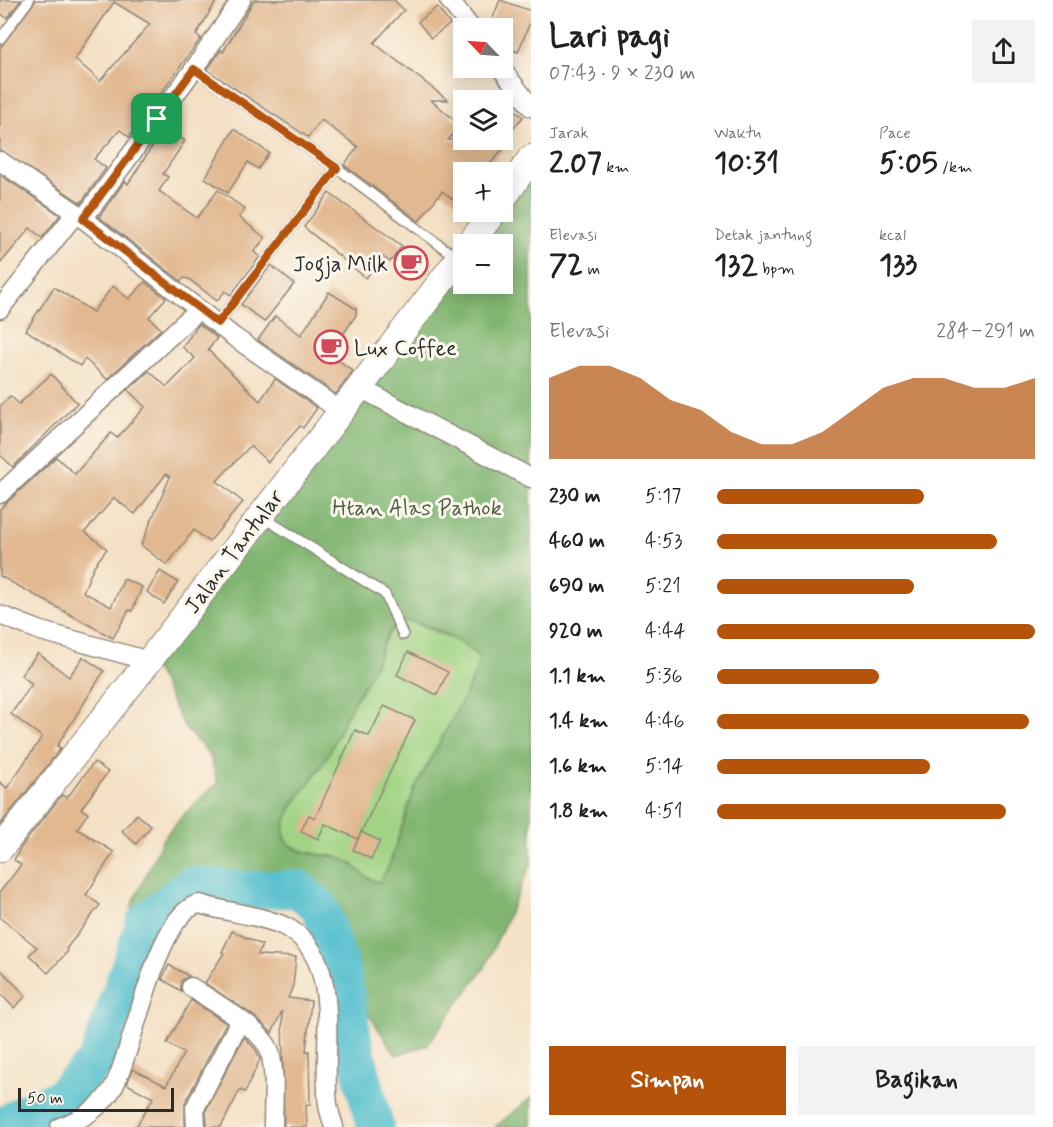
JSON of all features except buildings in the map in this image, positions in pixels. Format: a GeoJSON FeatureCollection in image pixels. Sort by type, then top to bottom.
{"type":"FeatureCollection","features":[{"type":"Feature","properties":{"kind":"street"},"geometry":{"type":"LineString","coordinates":[[0,309],[79,216],[194,69],[241,0]]}},
{"type":"Feature","properties":{"kind":"street"},"geometry":{"type":"LineString","coordinates":[[449,0],[463,18]]}},
{"type":"Feature","properties":{"kind":"street"},"geometry":{"type":"LineString","coordinates":[[509,78],[531,107]]}},
{"type":"Feature","properties":{"kind":"street"},"geometry":{"type":"LineString","coordinates":[[513,184],[531,158]]}},
{"type":"Feature","properties":{"kind":"street"},"geometry":{"type":"LineString","coordinates":[[0,161],[79,216],[199,309],[342,412]]}},
{"type":"Feature","properties":{"kind":"street","name":"Jalan Tantular"},"geometry":{"type":"LineString","coordinates":[[0,849],[149,661],[259,515],[342,412],[453,266]]}},
{"type":"Feature","properties":{"kind":"street"},"geometry":{"type":"LineString","coordinates":[[0,494],[199,309]]}},
{"type":"Feature","properties":{"kind":"street"},"geometry":{"type":"LineString","coordinates":[[360,388],[531,478]]}},
{"type":"Feature","properties":{"kind":"street"},"geometry":{"type":"LineString","coordinates":[[0,615],[41,631],[149,661]]}},
{"type":"Feature","properties":{"kind":"street"},"geometry":{"type":"LineString","coordinates":[[60,1127],[96,1108],[114,1087],[153,971],[172,925],[189,907],[200,904],[273,921],[293,931],[310,947],[327,1000],[328,1105],[334,1127]]}},
{"type":"Feature","properties":{"kind":"street"},"geometry":{"type":"LineString","coordinates":[[191,987],[240,1021],[262,1040],[270,1052],[273,1127]]}},
{"type":"Feature","properties":{"kind":"street"},"geometry":{"type":"LineString","coordinates":[[196,1127],[195,1108],[240,1021]]}},
{"type":"Feature","properties":{"kind":"lane"},"geometry":{"type":"LineString","coordinates":[[0,39],[29,0]]}},
{"type":"Feature","properties":{"kind":"lane"},"geometry":{"type":"LineString","coordinates":[[194,69],[453,245]]}},
{"type":"Feature","properties":{"kind":"lane"},"geometry":{"type":"LineString","coordinates":[[218,323],[337,168]]}},
{"type":"Feature","properties":{"kind":"lane"},"geometry":{"type":"LineString","coordinates":[[259,515],[385,594],[403,635]]}},
{"type":"Feature","properties":{"kind":"green space","name":"Htan Alas Pathok"},"geometry":{"type":"Polygon","coordinates":[[[531,167],[531,864],[485,967],[427,1045],[396,1055],[369,1015],[360,993],[346,972],[324,905],[300,885],[242,886],[189,880],[142,919],[131,907],[163,839],[184,814],[218,783],[210,755],[184,727],[153,664],[453,273],[453,294],[513,294],[513,234],[482,234],[491,222],[513,222],[513,192],[531,167]],[[401,621],[389,632],[374,667],[329,752],[291,809],[284,829],[288,843],[293,847],[308,853],[344,859],[374,881],[380,882],[389,866],[414,790],[478,667],[479,657],[463,645],[420,624],[401,621]]]}},
{"type":"Feature","properties":{"kind":"green space"},"geometry":{"type":"Polygon","coordinates":[[[401,621],[411,621],[464,644],[479,657],[478,668],[464,697],[414,790],[389,866],[380,883],[368,878],[344,859],[293,847],[285,837],[284,829],[291,809],[326,758],[345,718],[372,671],[385,638],[401,621]]]}},
{"type":"Feature","properties":{"kind":"green space"},"geometry":{"type":"Polygon","coordinates":[[[531,1097],[531,1127],[495,1127],[530,1099],[531,1097]]]}},
{"type":"Feature","properties":{"kind":"waterway"},"geometry":{"type":"LineString","coordinates":[[2,1127],[24,1113],[61,1097],[97,1061],[145,922],[191,885],[242,890],[298,889],[320,907],[342,973],[353,1039],[375,1127]]}},
{"type":"Feature","properties":{"kind":"place","name":"Jogja Milk"},"geometry":{"type":"Point","coordinates":[411,263]}},
{"type":"Feature","properties":{"kind":"place","name":"Lux Coffee"},"geometry":{"type":"Point","coordinates":[331,347]}},
{"type":"Feature","properties":{"kind":"route"},"geometry":{"type":"LineString","coordinates":[[194,69],[337,168],[218,323],[83,219],[157,119],[194,69]]}}]}
